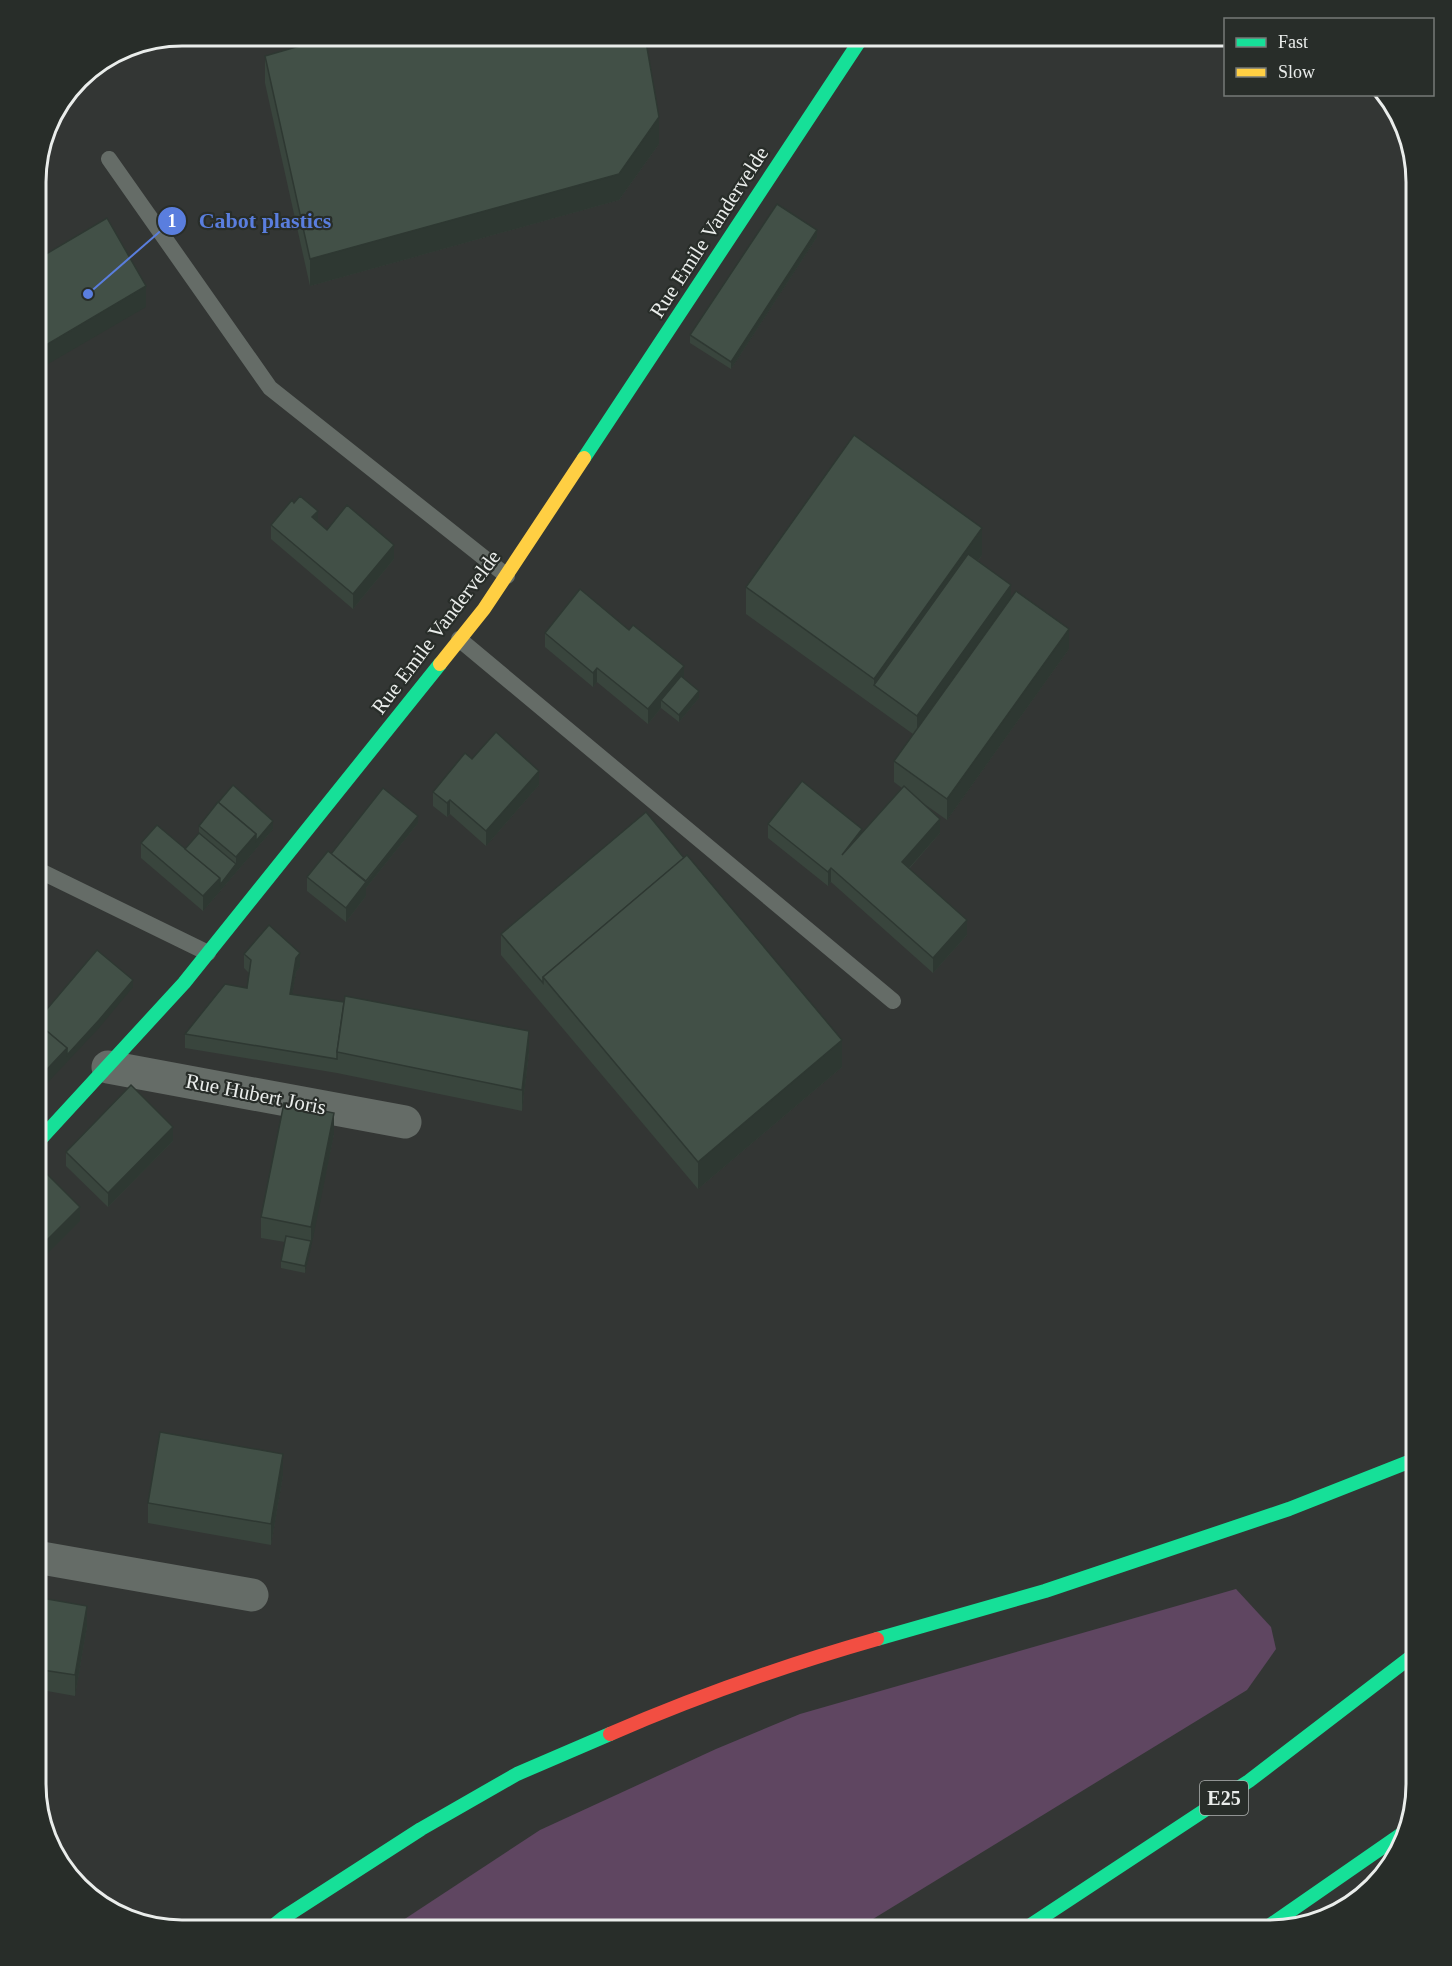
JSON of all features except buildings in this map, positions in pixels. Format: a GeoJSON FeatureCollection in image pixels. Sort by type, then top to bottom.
{"type":"FeatureCollection","features":[{"type":"Feature","properties":{"kind":"main road","name":"Rue Emile Vandervelde"},"geometry":{"type":"LineString","coordinates":[[46,1133],[184,983],[484,609],[856,47]]}},
{"type":"Feature","properties":{"kind":"main road"},"geometry":{"type":"LineString","coordinates":[[280,1920],[421,1829],[517,1774],[656,1714],[812,1658],[1068,1584],[1290,1509],[1406,1463]]}},
{"type":"Feature","properties":{"kind":"main road","name":"E25"},"geometry":{"type":"LineString","coordinates":[[1038,1920],[1249,1781],[1406,1661]]}},
{"type":"Feature","properties":{"kind":"main road"},"geometry":{"type":"LineString","coordinates":[[1279,1919],[1393,1840]]}},
{"type":"Feature","properties":{"kind":"street","name":"Rue Hubert Joris"},"geometry":{"type":"LineString","coordinates":[[108,1067],[405,1122]]}},
{"type":"Feature","properties":{"kind":"street"},"geometry":{"type":"LineString","coordinates":[[46,1559],[252,1594]]}},
{"type":"Feature","properties":{"kind":"lane"},"geometry":{"type":"LineString","coordinates":[[109,159],[270,388],[507,576]]}},
{"type":"Feature","properties":{"kind":"lane"},"geometry":{"type":"LineString","coordinates":[[459,639],[893,1001]]}},
{"type":"Feature","properties":{"kind":"lane"},"geometry":{"type":"LineString","coordinates":[[47,874],[208,953]]}},
{"type":"Feature","properties":{"kind":"shaded area"},"geometry":{"type":"Polygon","coordinates":[[[1236,1589],[1271,1627],[1276,1649],[1247,1690],[871,1920],[403,1920],[540,1830],[716,1749],[800,1714],[1236,1589]]]}},
{"type":"Feature","properties":{"kind":"traffic: fast"},"geometry":{"type":"LineString","coordinates":[[584,458],[856,47]]}},
{"type":"Feature","properties":{"kind":"traffic: fast"},"geometry":{"type":"LineString","coordinates":[[46,1133],[184,983],[440,664]]}},
{"type":"Feature","properties":{"kind":"traffic: fast"},"geometry":{"type":"LineString","coordinates":[[877,1639],[1045,1591],[1289,1509],[1406,1463]]}},
{"type":"Feature","properties":{"kind":"traffic: fast"},"geometry":{"type":"LineString","coordinates":[[1038,1920],[1249,1781],[1406,1661]]}},
{"type":"Feature","properties":{"kind":"traffic: fast"},"geometry":{"type":"LineString","coordinates":[[280,1920],[421,1829],[517,1774],[610,1734]]}},
{"type":"Feature","properties":{"kind":"traffic: fast"},"geometry":{"type":"LineString","coordinates":[[1279,1919],[1393,1840]]}},
{"type":"Feature","properties":{"kind":"traffic: slow"},"geometry":{"type":"LineString","coordinates":[[440,664],[484,609],[584,458]]}},
{"type":"Feature","properties":{"kind":"traffic: jam"},"geometry":{"type":"LineString","coordinates":[[610,1734],[742,1682],[877,1639]]}},
{"type":"Feature","properties":{"kind":"place","name":"Cabot plastics"},"geometry":{"type":"Point","coordinates":[88,294]}}]}
